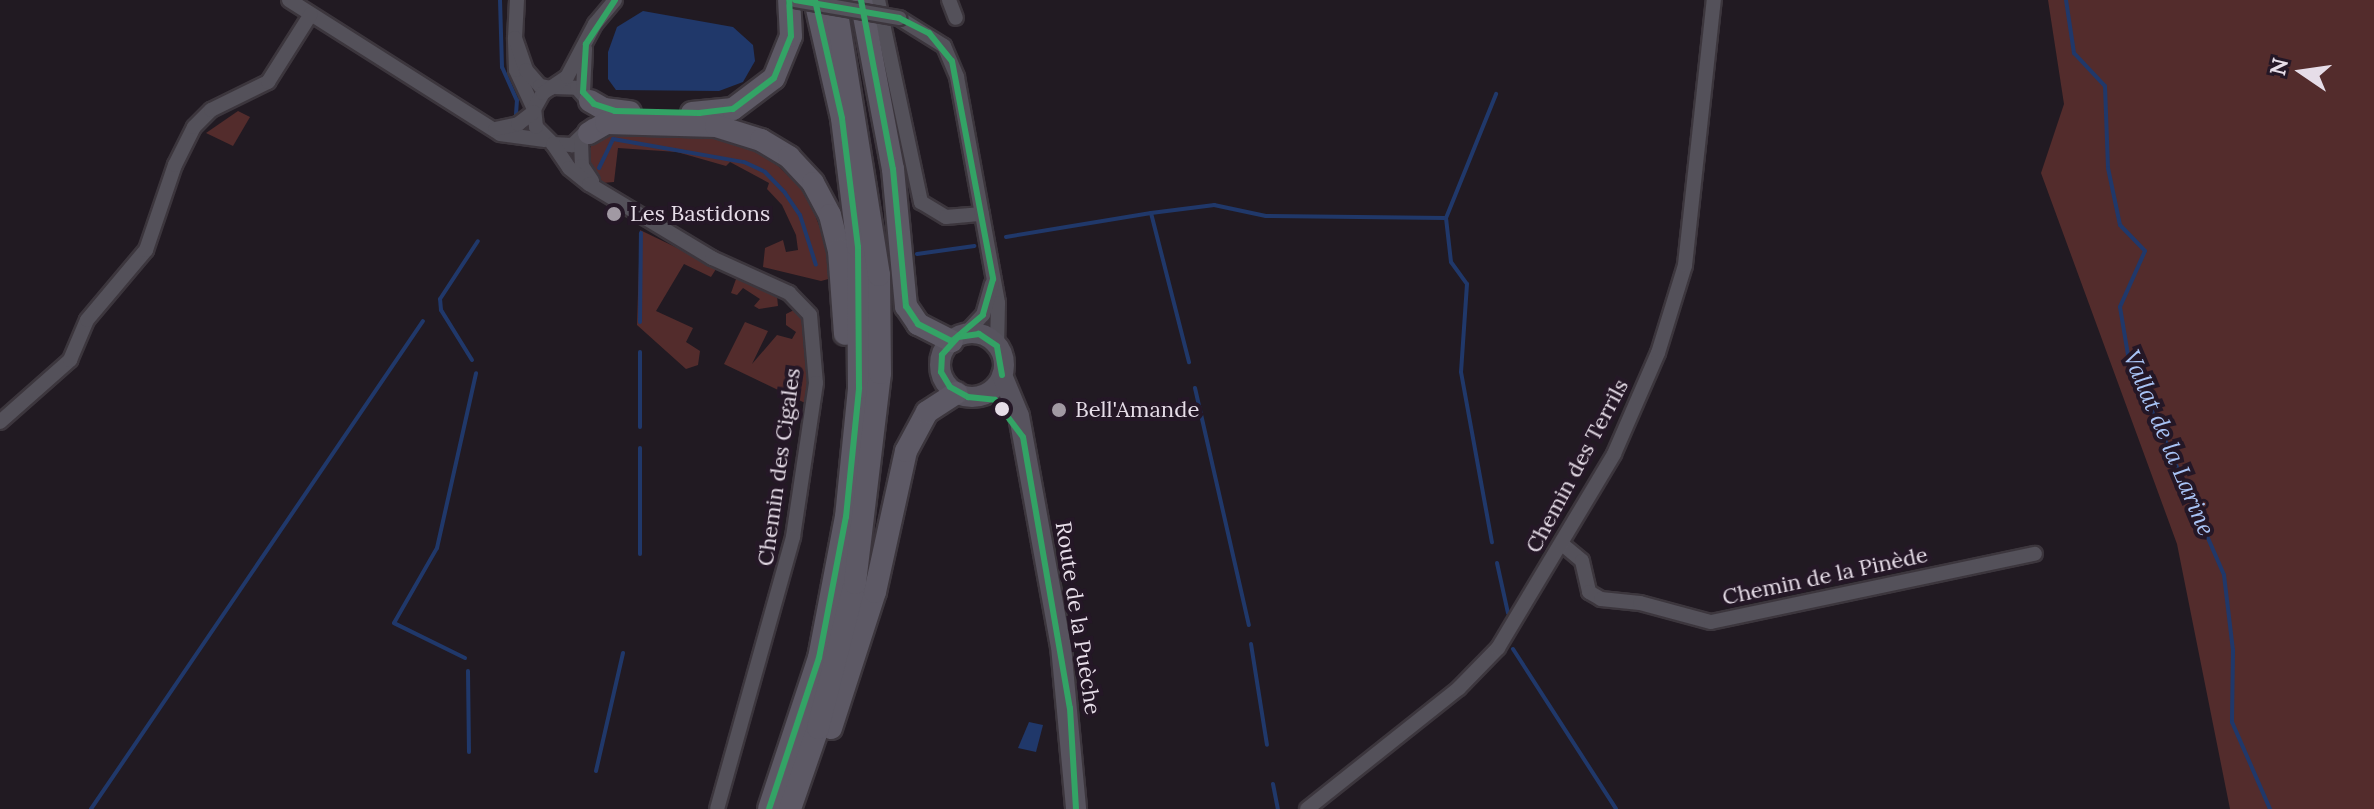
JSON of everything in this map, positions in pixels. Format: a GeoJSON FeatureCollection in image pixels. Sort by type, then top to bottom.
{"type":"FeatureCollection","features":[{"type":"Feature","properties":{"kind":"highway"},"geometry":{"type":"LineString","coordinates":[[587,96],[604,109],[638,113],[733,109],[764,88],[781,67],[791,36],[792,0]]}},
{"type":"Feature","properties":{"kind":"highway"},"geometry":{"type":"LineString","coordinates":[[769,809],[819,658],[846,517],[861,312],[842,118],[815,0]]}},
{"type":"Feature","properties":{"kind":"highway"},"geometry":{"type":"LineString","coordinates":[[790,809],[818,728],[855,583],[877,429],[879,275],[835,0]]}},
{"type":"Feature","properties":{"kind":"highway"},"geometry":{"type":"LineString","coordinates":[[861,0],[893,169],[906,306],[918,324],[959,338]]}},
{"type":"Feature","properties":{"kind":"highway"},"geometry":{"type":"LineString","coordinates":[[585,136],[606,123],[631,122],[738,131],[789,157],[813,183],[830,215],[845,309],[846,364],[842,458],[819,658]]}},
{"type":"Feature","properties":{"kind":"highway"},"geometry":{"type":"LineString","coordinates":[[797,809],[853,665],[906,451],[927,412],[956,393]]}},
{"type":"Feature","properties":{"kind":"main road"},"geometry":{"type":"LineString","coordinates":[[979,334],[997,346],[1002,375],[980,396],[956,393],[941,372],[942,355],[959,338],[979,334]]}},
{"type":"Feature","properties":{"kind":"main road","name":"Route de la Puèche"},"geometry":{"type":"LineString","coordinates":[[1002,375],[1023,437],[1070,708],[1076,809]]}},
{"type":"Feature","properties":{"kind":"main road","name":"Route de la Puèche"},"geometry":{"type":"LineString","coordinates":[[980,396],[1003,407],[1023,437]]}},
{"type":"Feature","properties":{"kind":"street"},"geometry":{"type":"LineString","coordinates":[[289,0],[493,128],[549,142],[585,136],[594,117],[587,96],[586,44]]}},
{"type":"Feature","properties":{"kind":"street"},"geometry":{"type":"LineString","coordinates":[[517,0],[516,70],[549,142]]}},
{"type":"Feature","properties":{"kind":"street"},"geometry":{"type":"LineString","coordinates":[[493,128],[505,130],[534,111],[552,88],[567,77],[615,0]]}},
{"type":"Feature","properties":{"kind":"street"},"geometry":{"type":"LineString","coordinates":[[792,0],[899,18],[929,33],[952,61],[1001,325],[997,346]]}},
{"type":"Feature","properties":{"kind":"street"},"geometry":{"type":"LineString","coordinates":[[878,0],[921,202],[946,217],[982,214]]}},
{"type":"Feature","properties":{"kind":"street"},"geometry":{"type":"LineString","coordinates":[[949,0],[956,18]]}},
{"type":"Feature","properties":{"kind":"street","name":"Chemin des Terrils"},"geometry":{"type":"LineString","coordinates":[[1307,809],[1481,667],[1516,623],[1638,403],[1676,298],[1690,231],[1714,0]]}},
{"type":"Feature","properties":{"kind":"street"},"geometry":{"type":"LineString","coordinates":[[0,422],[70,360],[87,320],[146,250],[175,165],[194,127],[211,110],[268,82],[311,14]]}},
{"type":"Feature","properties":{"kind":"street"},"geometry":{"type":"LineString","coordinates":[[515,38],[526,70],[540,86],[569,86],[587,96]]}},
{"type":"Feature","properties":{"kind":"street","name":"Chemin des Cigales"},"geometry":{"type":"LineString","coordinates":[[585,136],[582,166],[604,193]]}},
{"type":"Feature","properties":{"kind":"street","name":"Chemin des Cigales"},"geometry":{"type":"LineString","coordinates":[[549,142],[569,168],[604,193],[712,258],[795,297],[810,315],[814,332],[816,383],[793,537],[717,809]]}},
{"type":"Feature","properties":{"kind":"street"},"geometry":{"type":"LineString","coordinates":[[959,338],[983,315],[993,279]]}},
{"type":"Feature","properties":{"kind":"street","name":"Chemin de la Pinède"},"geometry":{"type":"LineString","coordinates":[[1562,544],[1582,561],[1589,592],[1601,599],[1711,622],[2035,554]]}},
{"type":"Feature","properties":{"kind":"shaded area"},"geometry":{"type":"Polygon","coordinates":[[[2048,0],[2374,0],[2374,809],[2230,809],[2177,544],[2041,173],[2064,104],[2048,0]]]}},
{"type":"Feature","properties":{"kind":"shaded area"},"geometry":{"type":"Polygon","coordinates":[[[238,111],[250,117],[233,146],[206,133],[238,111]]]}},
{"type":"Feature","properties":{"kind":"shaded area"},"geometry":{"type":"Polygon","coordinates":[[[606,129],[717,137],[768,156],[807,194],[827,246],[832,278],[821,281],[763,267],[765,248],[783,240],[786,252],[798,250],[796,235],[782,205],[767,189],[769,183],[730,162],[726,166],[677,152],[618,148],[614,182],[602,183],[588,174],[587,157],[594,138],[606,129]]]}},
{"type":"Feature","properties":{"kind":"shaded area"},"geometry":{"type":"Polygon","coordinates":[[[640,230],[777,296],[778,306],[759,309],[754,306],[760,299],[743,288],[737,295],[731,293],[736,279],[716,269],[711,277],[684,264],[656,311],[693,328],[686,342],[700,351],[698,365],[686,369],[637,325],[640,230]]]}},
{"type":"Feature","properties":{"kind":"shaded area"},"geometry":{"type":"Polygon","coordinates":[[[796,309],[805,315],[812,355],[805,403],[724,364],[745,322],[768,331],[752,364],[777,335],[792,339],[796,332],[786,325],[786,314],[796,309]]]}},
{"type":"Feature","properties":{"kind":"water"},"geometry":{"type":"Polygon","coordinates":[[[643,11],[733,27],[753,45],[755,61],[743,82],[719,91],[616,90],[608,79],[608,52],[617,27],[643,11]]]}},
{"type":"Feature","properties":{"kind":"water"},"geometry":{"type":"Polygon","coordinates":[[[1029,722],[1043,725],[1036,752],[1018,748],[1029,722]]]}},
{"type":"Feature","properties":{"kind":"waterway"},"geometry":{"type":"LineString","coordinates":[[500,0],[502,67],[517,100],[516,115]]}},
{"type":"Feature","properties":{"kind":"waterway","name":"Vallat de la Larine"},"geometry":{"type":"LineString","coordinates":[[2066,0],[2074,53],[2105,86],[2108,168],[2120,225],[2145,251],[2120,307],[2128,355],[2224,575],[2233,650],[2232,722],[2270,809]]}},
{"type":"Feature","properties":{"kind":"waterway"},"geometry":{"type":"LineString","coordinates":[[1446,218],[1496,94]]}},
{"type":"Feature","properties":{"kind":"waterway"},"geometry":{"type":"LineString","coordinates":[[599,168],[613,139],[744,162],[765,172],[785,193],[800,215],[816,265]]}},
{"type":"Feature","properties":{"kind":"waterway"},"geometry":{"type":"LineString","coordinates":[[1151,213],[1214,205],[1266,216],[1446,218],[1451,262],[1467,284],[1461,372],[1492,542]]}},
{"type":"Feature","properties":{"kind":"waterway"},"geometry":{"type":"LineString","coordinates":[[1006,237],[1151,213],[1189,362]]}},
{"type":"Feature","properties":{"kind":"waterway"},"geometry":{"type":"LineString","coordinates":[[640,322],[641,233]]}},
{"type":"Feature","properties":{"kind":"waterway"},"geometry":{"type":"LineString","coordinates":[[472,360],[441,310],[440,299],[478,241]]}},
{"type":"Feature","properties":{"kind":"waterway"},"geometry":{"type":"LineString","coordinates":[[917,254],[974,246]]}},
{"type":"Feature","properties":{"kind":"waterway"},"geometry":{"type":"LineString","coordinates":[[91,809],[423,321]]}},
{"type":"Feature","properties":{"kind":"waterway"},"geometry":{"type":"LineString","coordinates":[[640,352],[640,427]]}},
{"type":"Feature","properties":{"kind":"waterway"},"geometry":{"type":"LineString","coordinates":[[465,658],[394,623],[437,548],[476,373]]}},
{"type":"Feature","properties":{"kind":"waterway"},"geometry":{"type":"LineString","coordinates":[[1195,388],[1249,625]]}},
{"type":"Feature","properties":{"kind":"waterway"},"geometry":{"type":"LineString","coordinates":[[640,448],[640,554]]}},
{"type":"Feature","properties":{"kind":"waterway"},"geometry":{"type":"LineString","coordinates":[[1497,563],[1508,613]]}},
{"type":"Feature","properties":{"kind":"waterway"},"geometry":{"type":"LineString","coordinates":[[1251,644],[1267,745]]}},
{"type":"Feature","properties":{"kind":"waterway"},"geometry":{"type":"LineString","coordinates":[[1513,649],[1616,809]]}},
{"type":"Feature","properties":{"kind":"waterway"},"geometry":{"type":"LineString","coordinates":[[596,771],[623,653]]}},
{"type":"Feature","properties":{"kind":"waterway"},"geometry":{"type":"LineString","coordinates":[[468,671],[469,752]]}},
{"type":"Feature","properties":{"kind":"waterway"},"geometry":{"type":"LineString","coordinates":[[1273,784],[1278,809]]}},
{"type":"Feature","properties":{"kind":"transit line"},"geometry":{"type":"LineString","coordinates":[[615,0],[586,44],[583,92],[594,104],[615,111],[699,113],[733,109],[774,78],[791,36],[789,0]]}},
{"type":"Feature","properties":{"kind":"transit line"},"geometry":{"type":"LineString","coordinates":[[795,0],[899,18],[929,33],[952,61],[993,279],[983,315],[952,341]]}},
{"type":"Feature","properties":{"kind":"transit line"},"geometry":{"type":"LineString","coordinates":[[769,809],[819,658],[846,517],[859,388],[858,247],[842,118],[815,0]]}},
{"type":"Feature","properties":{"kind":"transit line"},"geometry":{"type":"LineString","coordinates":[[861,0],[893,169],[906,306],[918,324],[952,341]]}},
{"type":"Feature","properties":{"kind":"transit line"},"geometry":{"type":"LineString","coordinates":[[1002,375],[997,346],[979,334],[958,337],[942,355],[941,372],[950,387],[968,397],[995,400],[1023,437],[1070,708],[1076,809]]}},
{"type":"Feature","properties":{"kind":"place","name":"Les Bastidons"},"geometry":{"type":"Point","coordinates":[614,214]}},
{"type":"Feature","properties":{"kind":"place","name":"Bell'Amande"},"geometry":{"type":"Point","coordinates":[1059,410]}}]}
